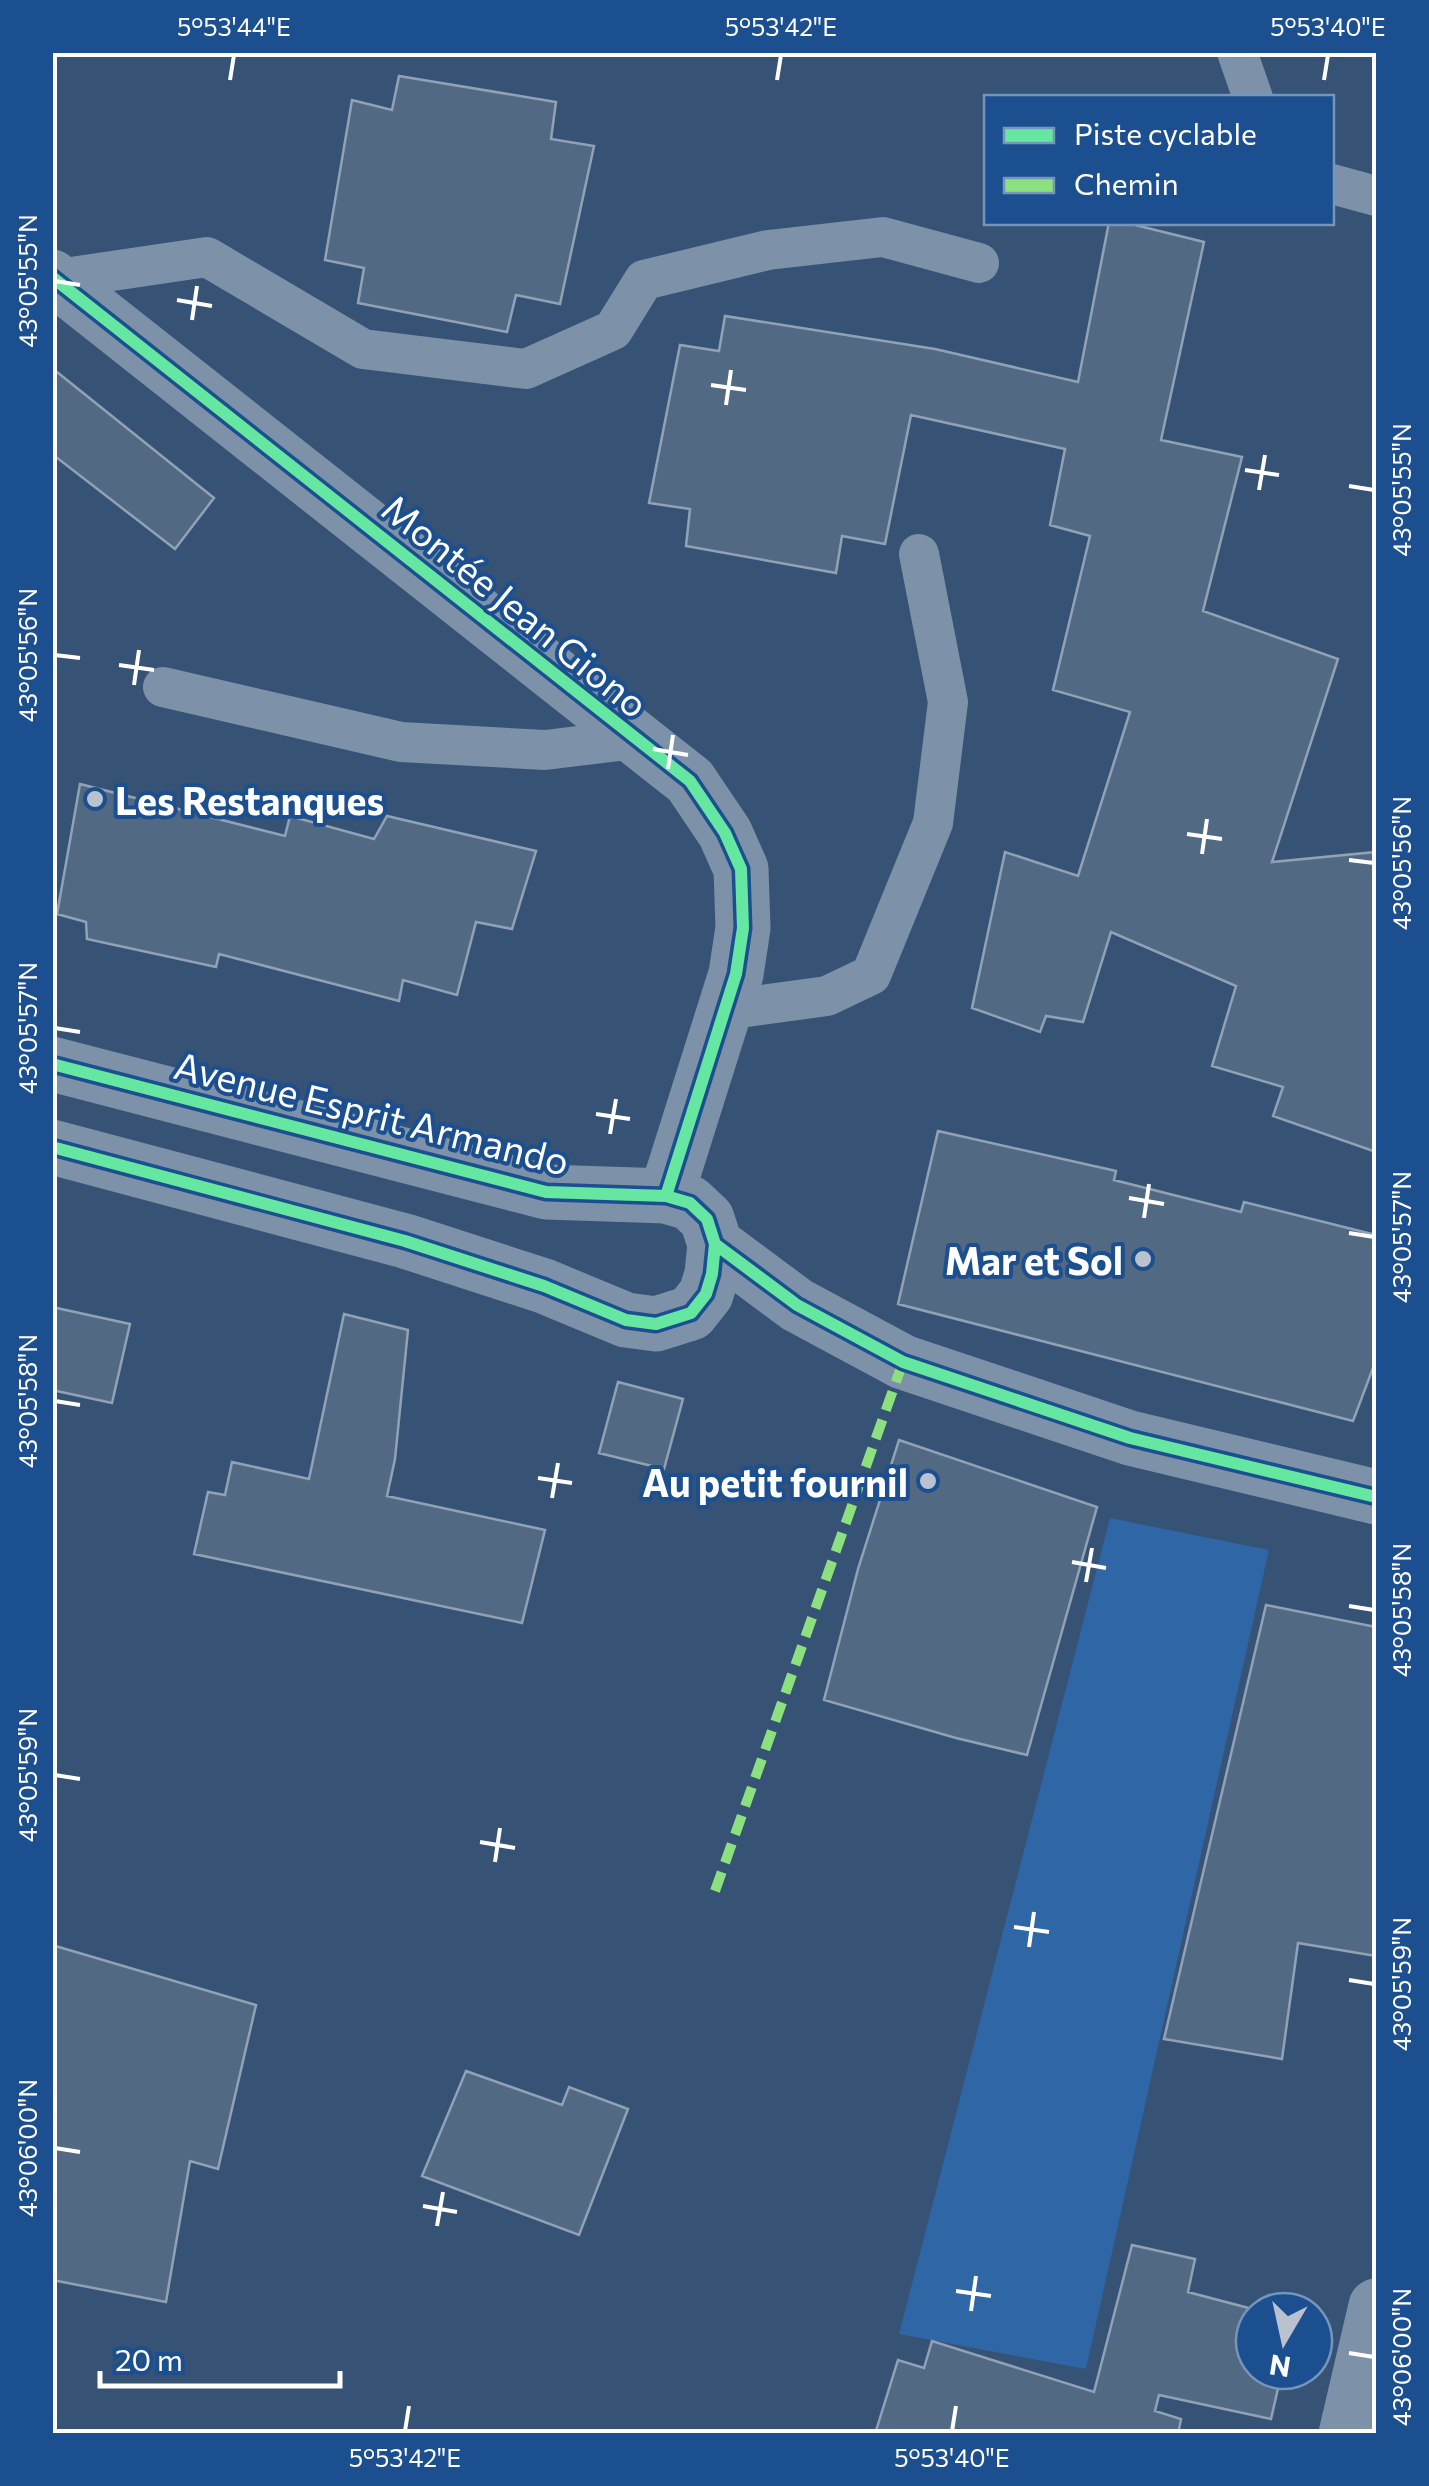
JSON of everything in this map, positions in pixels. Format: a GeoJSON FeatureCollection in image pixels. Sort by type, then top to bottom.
{"type":"FeatureCollection","features":[{"type":"Feature","properties":{"kind":"street","name":"Montée Jean Giono"},"geometry":{"type":"LineString","coordinates":[[55,278],[690,781],[725,833],[740,870],[743,928],[736,974],[666,1196]]}},
{"type":"Feature","properties":{"kind":"street","name":"Avenue Esprit Armando"},"geometry":{"type":"LineString","coordinates":[[52,1064],[546,1192],[666,1196],[690,1203],[707,1219],[715,1244],[797,1304],[903,1362],[1130,1438],[1376,1497]]}},
{"type":"Feature","properties":{"kind":"street"},"geometry":{"type":"LineString","coordinates":[[52,1147],[405,1241],[544,1286],[626,1320],[656,1324],[691,1313],[706,1294],[715,1244]]}},
{"type":"Feature","properties":{"kind":"street"},"geometry":{"type":"LineString","coordinates":[[1346,2434],[1376,2306]]}},
{"type":"Feature","properties":{"kind":"lane"},"geometry":{"type":"LineString","coordinates":[[1238,52],[1252,95]]}},
{"type":"Feature","properties":{"kind":"lane"},"geometry":{"type":"LineString","coordinates":[[1334,185],[1376,196]]}},
{"type":"Feature","properties":{"kind":"lane"},"geometry":{"type":"LineString","coordinates":[[55,278],[207,257],[363,348],[526,369],[613,330],[644,280],[768,250],[883,237],[980,263]]}},
{"type":"Feature","properties":{"kind":"lane"},"geometry":{"type":"LineString","coordinates":[[725,1010],[827,996],[871,975],[933,823],[948,702],[919,554]]}},
{"type":"Feature","properties":{"kind":"lane"},"geometry":{"type":"LineString","coordinates":[[163,686],[401,742],[545,750],[635,738]]}},
{"type":"Feature","properties":{"kind":"shaded area"},"geometry":{"type":"Polygon","coordinates":[[[1110,1518],[1269,1550],[1086,2369],[899,2334],[1110,1518]]]}},
{"type":"Feature","properties":{"kind":"building"},"geometry":{"type":"Polygon","coordinates":[[[399,76],[556,102],[551,139],[594,146],[560,304],[516,295],[507,332],[358,303],[364,268],[325,260],[352,100],[392,110],[399,76]]]}},
{"type":"Feature","properties":{"kind":"building"},"geometry":{"type":"Polygon","coordinates":[[[1108,225],[1135,225],[1204,242],[1161,440],[1242,457],[1203,611],[1338,659],[1272,862],[1376,852],[1376,1152],[1273,1116],[1283,1087],[1212,1066],[1236,986],[1111,932],[1083,1022],[1046,1016],[1040,1032],[972,1008],[1005,852],[1078,876],[1130,712],[1053,690],[1090,536],[1050,525],[1065,449],[911,415],[885,544],[842,536],[836,573],[686,546],[690,509],[649,503],[680,345],[719,351],[725,316],[935,349],[1078,382],[1108,225]]]}},
{"type":"Feature","properties":{"kind":"building"},"geometry":{"type":"Polygon","coordinates":[[[52,368],[214,498],[175,549],[52,454],[52,368]]]}},
{"type":"Feature","properties":{"kind":"building","name":"Les Restanques"},"geometry":{"type":"Polygon","coordinates":[[[80,784],[285,836],[290,816],[374,839],[387,816],[536,851],[512,929],[476,922],[457,995],[403,980],[399,1001],[219,954],[216,967],[87,939],[86,922],[57,914],[80,784]]]}},
{"type":"Feature","properties":{"kind":"building","name":"Mar et Sol"},"geometry":{"type":"Polygon","coordinates":[[[938,1131],[1116,1171],[1114,1180],[1241,1212],[1244,1202],[1376,1235],[1376,1360],[1353,1421],[898,1304],[938,1131]]]}},
{"type":"Feature","properties":{"kind":"building"},"geometry":{"type":"Polygon","coordinates":[[[52,1307],[130,1324],[112,1403],[52,1390],[52,1307]]]}},
{"type":"Feature","properties":{"kind":"building"},"geometry":{"type":"Polygon","coordinates":[[[344,1314],[408,1330],[395,1459],[387,1496],[545,1530],[522,1623],[194,1554],[208,1492],[225,1495],[232,1462],[309,1479],[344,1314]]]}},
{"type":"Feature","properties":{"kind":"building"},"geometry":{"type":"Polygon","coordinates":[[[618,1382],[683,1399],[664,1469],[599,1453],[618,1382]]]}},
{"type":"Feature","properties":{"kind":"building"},"geometry":{"type":"Polygon","coordinates":[[[899,1440],[1097,1507],[1027,1755],[824,1700],[858,1569],[899,1440]]]}},
{"type":"Feature","properties":{"kind":"building"},"geometry":{"type":"Polygon","coordinates":[[[1266,1605],[1376,1627],[1376,1956],[1298,1943],[1282,2059],[1164,2039],[1266,1605]]]}},
{"type":"Feature","properties":{"kind":"building"},"geometry":{"type":"Polygon","coordinates":[[[52,1945],[256,2005],[218,2169],[190,2161],[166,2302],[52,2280],[52,1945]]]}},
{"type":"Feature","properties":{"kind":"building"},"geometry":{"type":"Polygon","coordinates":[[[466,2071],[562,2105],[569,2087],[628,2109],[579,2235],[422,2176],[466,2071]]]}},
{"type":"Feature","properties":{"kind":"building"},"geometry":{"type":"Polygon","coordinates":[[[1132,2245],[1195,2259],[1188,2292],[1234,2304],[1234,2391],[1277,2391],[1271,2419],[1159,2395],[1155,2411],[1181,2419],[1178,2434],[875,2434],[898,2360],[924,2368],[932,2341],[1094,2392],[1132,2245]]]}},
{"type":"Feature","properties":{"kind":"marked path"},"geometry":{"type":"LineString","coordinates":[[715,1891],[903,1362]]}},
{"type":"Feature","properties":{"kind":"cycle path"},"geometry":{"type":"LineString","coordinates":[[52,277],[690,781],[725,833],[741,869],[743,928],[736,974],[666,1196]]}},
{"type":"Feature","properties":{"kind":"cycle path"},"geometry":{"type":"LineString","coordinates":[[52,1064],[546,1192],[666,1196],[690,1203],[707,1219],[715,1244],[712,1274],[706,1294],[691,1313],[656,1324],[626,1320],[544,1286],[405,1241],[52,1147]]}},
{"type":"Feature","properties":{"kind":"cycle path"},"geometry":{"type":"LineString","coordinates":[[715,1244],[797,1305],[903,1362],[1130,1438],[1376,1497]]}},
{"type":"Feature","properties":{"kind":"place","name":"Les Restanques"},"geometry":{"type":"Point","coordinates":[95,799]}},
{"type":"Feature","properties":{"kind":"place","name":"Mar et Sol"},"geometry":{"type":"Point","coordinates":[1143,1259]}},
{"type":"Feature","properties":{"kind":"place","name":"Au petit fournil"},"geometry":{"type":"Point","coordinates":[928,1481]}}]}
